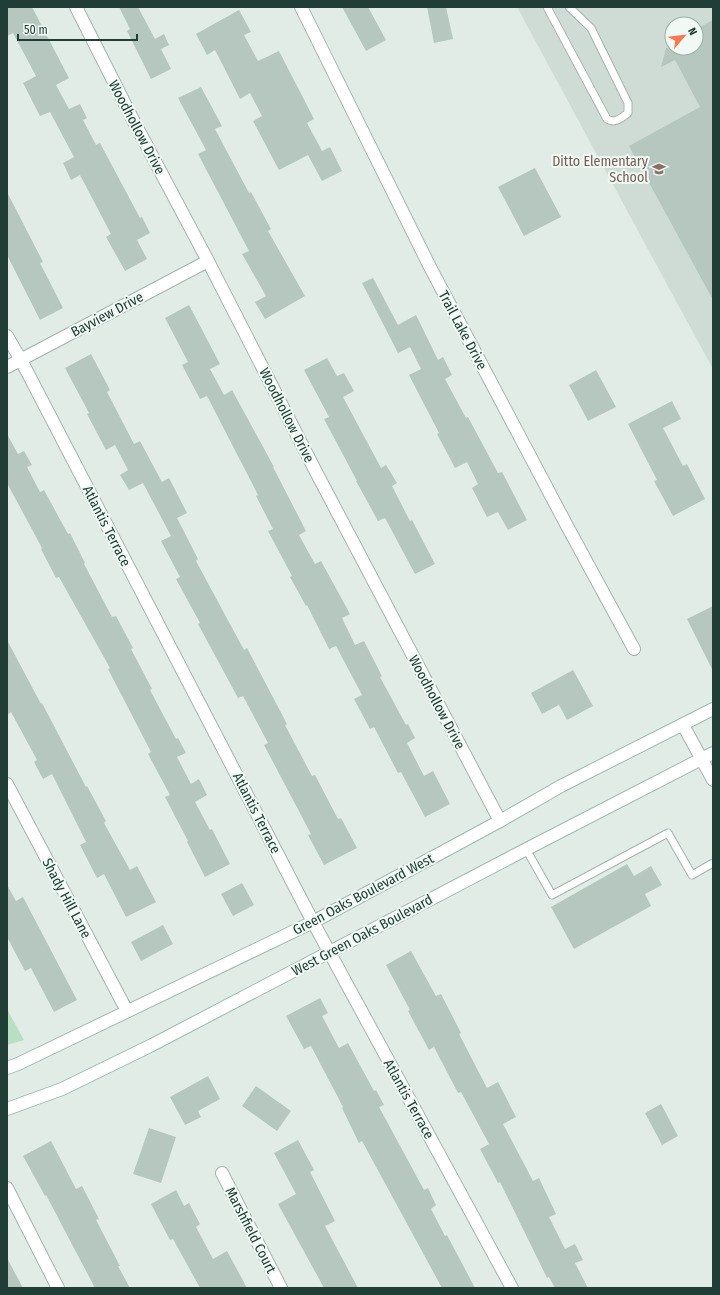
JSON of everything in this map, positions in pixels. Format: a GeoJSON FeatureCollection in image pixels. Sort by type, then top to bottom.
{"type":"FeatureCollection","features":[{"type":"Feature","properties":{"kind":"street","name":"Woodhollow Drive"},"geometry":{"type":"LineString","coordinates":[[76,7],[130,116],[208,261],[315,470],[500,821]]}},
{"type":"Feature","properties":{"kind":"street","name":"Trail Lake Drive"},"geometry":{"type":"LineString","coordinates":[[301,7],[430,267],[634,649]]}},
{"type":"Feature","properties":{"kind":"street","name":"Bayview Drive"},"geometry":{"type":"LineString","coordinates":[[7,367],[208,261]]}},
{"type":"Feature","properties":{"kind":"street","name":"Atlantis Terrace"},"geometry":{"type":"LineString","coordinates":[[7,336],[21,360],[313,922],[512,1288]]}},
{"type":"Feature","properties":{"kind":"street","name":"Green Oaks Boulevard West"},"geometry":{"type":"LineString","coordinates":[[7,1068],[313,922],[500,821],[561,786],[713,709]]}},
{"type":"Feature","properties":{"kind":"street"},"geometry":{"type":"LineString","coordinates":[[683,725],[713,780]]}},
{"type":"Feature","properties":{"kind":"street","name":"West Green Oaks Boulevard"},"geometry":{"type":"LineString","coordinates":[[7,1109],[62,1089],[117,1063],[713,753]]}},
{"type":"Feature","properties":{"kind":"street","name":"Shady Hill Lane"},"geometry":{"type":"LineString","coordinates":[[7,784],[127,1011]]}},
{"type":"Feature","properties":{"kind":"street","name":"Marshfield Court"},"geometry":{"type":"LineString","coordinates":[[222,1173],[281,1288]]}},
{"type":"Feature","properties":{"kind":"street"},"geometry":{"type":"LineString","coordinates":[[7,1188],[58,1288]]}},
{"type":"Feature","properties":{"kind":"lane"},"geometry":{"type":"LineString","coordinates":[[547,7],[607,119],[615,121],[628,113],[628,102],[591,28],[569,7]]}},
{"type":"Feature","properties":{"kind":"lane"},"geometry":{"type":"LineString","coordinates":[[526,849],[552,895],[668,833],[692,875],[713,863]]}},
{"type":"Feature","properties":{"kind":"shaded area","name":"Ditto Elementary School"},"geometry":{"type":"Polygon","coordinates":[[[517,7],[713,7],[713,369],[517,7]]]}},
{"type":"Feature","properties":{"kind":"green space"},"geometry":{"type":"Polygon","coordinates":[[[7,1009],[24,1040],[7,1045],[7,1009]]]}},
{"type":"Feature","properties":{"kind":"building"},"geometry":{"type":"Polygon","coordinates":[[[7,7],[32,7],[69,78],[56,85],[69,109],[80,104],[87,118],[83,120],[96,145],[100,143],[140,218],[142,217],[150,233],[137,240],[147,259],[125,271],[106,237],[111,234],[80,175],[71,180],[63,163],[74,157],[50,112],[40,116],[23,83],[36,76],[13,33],[7,36],[7,7]]]}},
{"type":"Feature","properties":{"kind":"building"},"geometry":{"type":"Polygon","coordinates":[[[119,7],[138,7],[155,39],[164,34],[169,45],[161,49],[171,69],[151,79],[127,31],[130,29],[119,7]]]}},
{"type":"Feature","properties":{"kind":"building"},"geometry":{"type":"Polygon","coordinates":[[[342,7],[368,7],[386,40],[366,51],[342,7]]]}},
{"type":"Feature","properties":{"kind":"building"},"geometry":{"type":"Polygon","coordinates":[[[427,7],[446,7],[453,39],[434,43],[427,7]]]}},
{"type":"Feature","properties":{"kind":"building"},"geometry":{"type":"Polygon","coordinates":[[[239,10],[251,32],[244,35],[258,61],[279,51],[314,119],[307,123],[322,151],[330,147],[342,171],[322,181],[308,155],[279,170],[253,121],[262,116],[250,93],[240,99],[215,50],[207,55],[196,34],[239,10]]]}},
{"type":"Feature","properties":{"kind":"building"},"geometry":{"type":"Polygon","coordinates":[[[713,20],[713,300],[629,146],[700,107],[675,60],[661,67],[664,56],[704,56],[704,25],[713,20]]]}},
{"type":"Feature","properties":{"kind":"building"},"geometry":{"type":"Polygon","coordinates":[[[201,87],[222,126],[215,129],[249,193],[251,192],[271,229],[268,231],[305,296],[265,319],[255,302],[266,296],[242,254],[249,251],[198,154],[206,150],[178,98],[201,87]]]}},
{"type":"Feature","properties":{"kind":"building"},"geometry":{"type":"Polygon","coordinates":[[[535,168],[561,217],[524,236],[498,187],[535,168]]]}},
{"type":"Feature","properties":{"kind":"building"},"geometry":{"type":"Polygon","coordinates":[[[7,192],[43,262],[40,263],[63,308],[40,320],[7,255],[7,192]]]}},
{"type":"Feature","properties":{"kind":"building"},"geometry":{"type":"Polygon","coordinates":[[[373,278],[398,325],[416,315],[438,360],[443,357],[452,375],[445,379],[466,418],[468,417],[498,473],[502,472],[527,520],[508,530],[498,512],[487,517],[472,488],[478,484],[467,462],[455,468],[409,375],[421,369],[410,347],[398,353],[362,283],[373,278]]]}},
{"type":"Feature","properties":{"kind":"building"},"geometry":{"type":"Polygon","coordinates":[[[189,305],[220,364],[210,369],[224,395],[232,390],[274,467],[306,531],[299,535],[315,564],[321,561],[350,614],[342,618],[355,645],[364,641],[382,676],[380,677],[406,725],[408,724],[415,738],[407,743],[424,776],[433,771],[450,804],[425,817],[401,772],[398,773],[374,727],[370,729],[354,699],[362,695],[336,646],[329,649],[307,605],[306,606],[290,577],[292,576],[268,531],[273,529],[256,496],[258,495],[207,396],[200,399],[182,365],[188,362],[165,318],[189,305]]]}},
{"type":"Feature","properties":{"kind":"building"},"geometry":{"type":"Polygon","coordinates":[[[91,354],[110,390],[107,392],[134,444],[140,441],[162,482],[169,478],[187,513],[177,518],[198,559],[196,561],[244,650],[247,648],[287,724],[285,725],[312,776],[315,775],[338,819],[341,818],[357,848],[324,865],[308,835],[311,834],[264,745],[268,743],[243,696],[238,698],[198,624],[200,623],[176,579],[180,577],[161,541],[171,536],[143,483],[129,490],[120,475],[128,470],[115,445],[106,450],[87,414],[89,413],[65,368],[91,354]]]}},
{"type":"Feature","properties":{"kind":"building"},"geometry":{"type":"Polygon","coordinates":[[[327,358],[337,376],[344,373],[354,391],[343,397],[381,468],[386,465],[397,483],[392,486],[435,564],[415,574],[385,518],[378,521],[356,481],[324,419],[329,417],[304,370],[327,358]]]}},
{"type":"Feature","properties":{"kind":"building"},"geometry":{"type":"Polygon","coordinates":[[[596,370],[616,407],[588,421],[569,385],[596,370]]]}},
{"type":"Feature","properties":{"kind":"building"},"geometry":{"type":"Polygon","coordinates":[[[672,401],[681,419],[663,428],[683,466],[687,464],[705,499],[673,516],[654,481],[657,480],[628,424],[672,401]]]}},
{"type":"Feature","properties":{"kind":"building"},"geometry":{"type":"Polygon","coordinates":[[[7,434],[18,454],[24,451],[32,465],[27,467],[40,492],[44,490],[68,534],[70,533],[85,563],[84,564],[112,617],[116,616],[133,648],[131,649],[152,689],[150,690],[176,739],[178,738],[186,753],[177,757],[191,784],[199,779],[207,795],[195,802],[210,830],[212,829],[230,864],[205,877],[165,797],[170,795],[148,754],[151,752],[108,669],[110,668],[59,577],[56,578],[41,549],[42,548],[7,483],[7,434]]]}},
{"type":"Feature","properties":{"kind":"building"},"geometry":{"type":"Polygon","coordinates":[[[713,606],[713,671],[687,619],[713,606]]]}},
{"type":"Feature","properties":{"kind":"building"},"geometry":{"type":"Polygon","coordinates":[[[7,640],[86,787],[87,786],[106,821],[104,823],[130,870],[137,866],[156,902],[126,917],[104,874],[97,878],[80,845],[86,842],[52,774],[43,779],[34,762],[37,760],[11,712],[7,715],[7,640]]]}},
{"type":"Feature","properties":{"kind":"building"},"geometry":{"type":"Polygon","coordinates":[[[573,670],[593,706],[567,720],[559,705],[542,714],[531,693],[573,670]]]}},
{"type":"Feature","properties":{"kind":"building"},"geometry":{"type":"Polygon","coordinates":[[[627,864],[634,876],[651,866],[662,885],[645,894],[651,906],[574,949],[551,907],[627,864]]]}},
{"type":"Feature","properties":{"kind":"building"},"geometry":{"type":"Polygon","coordinates":[[[242,883],[254,905],[233,916],[221,894],[242,883]]]}},
{"type":"Feature","properties":{"kind":"building"},"geometry":{"type":"Polygon","coordinates":[[[7,885],[16,901],[23,897],[77,1000],[54,1012],[31,968],[25,971],[7,937],[7,885]]]}},
{"type":"Feature","properties":{"kind":"building"},"geometry":{"type":"Polygon","coordinates":[[[163,925],[173,944],[141,961],[131,942],[163,925]]]}},
{"type":"Feature","properties":{"kind":"building"},"geometry":{"type":"Polygon","coordinates":[[[411,951],[436,996],[441,994],[461,1033],[459,1034],[487,1088],[498,1082],[516,1117],[503,1124],[533,1181],[539,1178],[556,1214],[549,1217],[565,1249],[575,1244],[583,1260],[575,1263],[588,1288],[555,1288],[549,1277],[547,1278],[500,1182],[498,1183],[480,1149],[489,1144],[461,1092],[458,1093],[434,1047],[429,1050],[386,965],[411,951]]]}},
{"type":"Feature","properties":{"kind":"building"},"geometry":{"type":"Polygon","coordinates":[[[320,998],[328,1013],[322,1016],[339,1048],[348,1043],[374,1091],[376,1090],[384,1105],[379,1107],[424,1190],[428,1188],[436,1205],[431,1209],[445,1236],[447,1235],[475,1288],[442,1288],[362,1141],[359,1143],[342,1108],[343,1107],[311,1046],[304,1049],[286,1016],[320,998]]]}},
{"type":"Feature","properties":{"kind":"building"},"geometry":{"type":"Polygon","coordinates":[[[208,1076],[220,1099],[198,1111],[201,1117],[185,1125],[170,1097],[208,1076]]]}},
{"type":"Feature","properties":{"kind":"building"},"geometry":{"type":"Polygon","coordinates":[[[256,1086],[291,1111],[277,1131],[242,1106],[256,1086]]]}},
{"type":"Feature","properties":{"kind":"building"},"geometry":{"type":"Polygon","coordinates":[[[661,1104],[678,1136],[662,1145],[645,1113],[661,1104]]]}},
{"type":"Feature","properties":{"kind":"building"},"geometry":{"type":"Polygon","coordinates":[[[149,1128],[176,1137],[161,1183],[133,1174],[149,1128]]]}},
{"type":"Feature","properties":{"kind":"building"},"geometry":{"type":"Polygon","coordinates":[[[298,1140],[314,1170],[310,1172],[335,1221],[325,1226],[358,1288],[324,1288],[278,1204],[296,1194],[274,1153],[298,1140]]]}},
{"type":"Feature","properties":{"kind":"building"},"geometry":{"type":"Polygon","coordinates":[[[51,1141],[76,1189],[82,1186],[99,1219],[96,1220],[130,1288],[95,1288],[46,1195],[45,1196],[23,1156],[51,1141]]]}},
{"type":"Feature","properties":{"kind":"building"},"geometry":{"type":"Polygon","coordinates":[[[176,1190],[184,1206],[189,1203],[200,1224],[196,1227],[213,1259],[227,1251],[247,1288],[200,1288],[173,1239],[170,1240],[151,1204],[176,1190]]]}},
{"type":"Feature","properties":{"kind":"building"},"geometry":{"type":"Polygon","coordinates":[[[7,1258],[23,1288],[7,1288],[7,1258]]]}},
{"type":"Feature","properties":{"kind":"place","name":"Ditto Elementary School"},"geometry":{"type":"Point","coordinates":[659,169]}}]}
